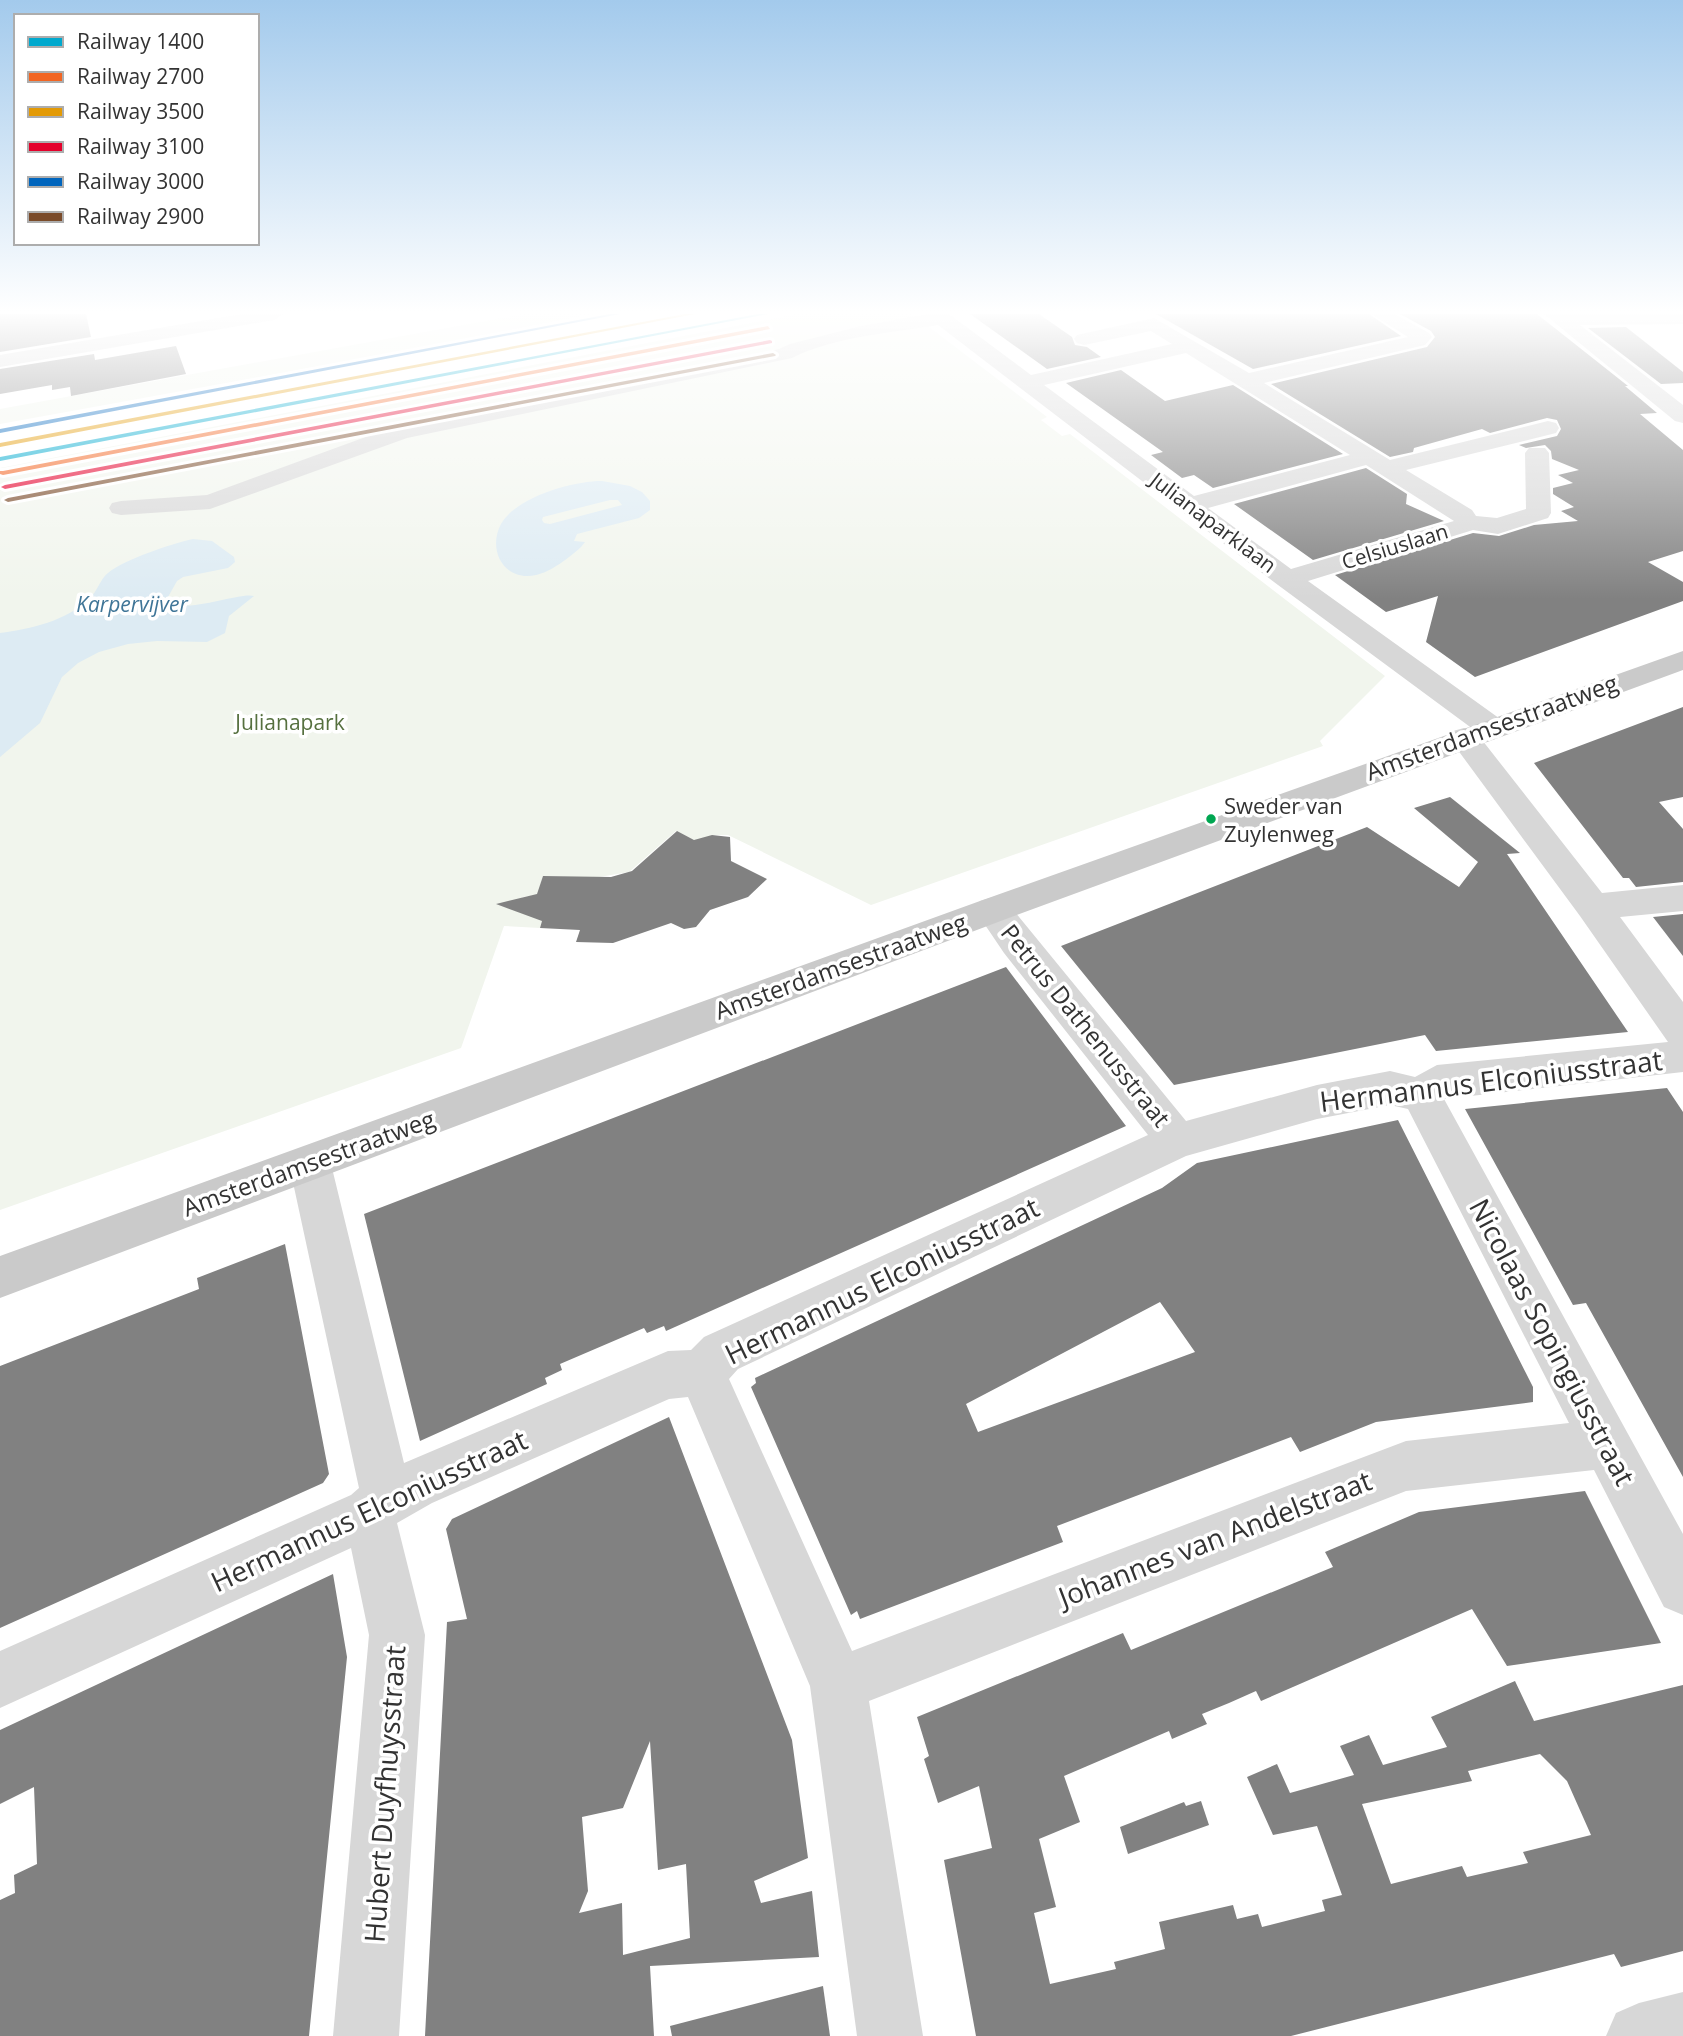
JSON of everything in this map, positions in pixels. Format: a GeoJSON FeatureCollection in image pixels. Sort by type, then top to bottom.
{"type":"FeatureCollection","features":[{"type":"Feature","properties":{"kind":"main road","name":"Amsterdamsestraatweg"},"geometry":{"type":"LineString","coordinates":[[0,1277],[993,910],[1220,830],[1478,733],[1683,660]]}},
{"type":"Feature","properties":{"kind":"street"},"geometry":{"type":"LineString","coordinates":[[121,508],[210,502],[401,432],[514,409]]}},
{"type":"Feature","properties":{"kind":"street","name":"Julianaparklaan"},"geometry":{"type":"LineString","coordinates":[[1064,409],[1287,579],[1478,733]]}},
{"type":"Feature","properties":{"kind":"street","name":"Celsiuslaan"},"geometry":{"type":"LineString","coordinates":[[1287,579],[1462,527],[1467,522],[1463,515],[1294,409]]}},
{"type":"Feature","properties":{"kind":"street"},"geometry":{"type":"LineString","coordinates":[[1190,505],[1379,462],[1548,428]]}},
{"type":"Feature","properties":{"kind":"street"},"geometry":{"type":"LineString","coordinates":[[1467,522],[1498,526],[1539,513],[1537,453]]}},
{"type":"Feature","properties":{"kind":"street"},"geometry":{"type":"LineString","coordinates":[[1478,733],[1593,907],[1683,1032]]}},
{"type":"Feature","properties":{"kind":"street"},"geometry":{"type":"LineString","coordinates":[[1593,907],[1683,898]]}},
{"type":"Feature","properties":{"kind":"street","name":"Petrus Dathenusstraat"},"geometry":{"type":"LineString","coordinates":[[993,910],[1177,1141]]}},
{"type":"Feature","properties":{"kind":"street","name":"Hermannus Elconiusstraat"},"geometry":{"type":"LineString","coordinates":[[0,1680],[378,1505],[668,1375],[702,1373],[721,1353],[1177,1141],[1317,1102],[1390,1088],[1421,1096],[1437,1082],[1683,1056]]}},
{"type":"Feature","properties":{"kind":"street","name":"Nicolaas Sopingiusstraat"},"geometry":{"type":"LineString","coordinates":[[1421,1096],[1683,1588]]}},
{"type":"Feature","properties":{"kind":"street","name":"Hubert Duyfhuysstraat"},"geometry":{"type":"LineString","coordinates":[[310,1164],[378,1505],[397,1635],[366,2036]]}},
{"type":"Feature","properties":{"kind":"street"},"geometry":{"type":"LineString","coordinates":[[702,1373],[838,1685],[890,2036]]}},
{"type":"Feature","properties":{"kind":"street","name":"Johannes van Andelstraat"},"geometry":{"type":"LineString","coordinates":[[838,1685],[1406,1466],[1606,1444]]}},
{"type":"Feature","properties":{"kind":"street"},"geometry":{"type":"LineString","coordinates":[[1639,2036],[1683,2025]]}},
{"type":"Feature","properties":{"kind":"green space"},"geometry":{"type":"Polygon","coordinates":[[[0,409],[83,409],[0,424],[0,409]]]}},
{"type":"Feature","properties":{"kind":"green space","name":"Julianapark"},"geometry":{"type":"Polygon","coordinates":[[[305,409],[1037,409],[1047,417],[1041,420],[1062,436],[1070,434],[1385,676],[1320,741],[1323,746],[871,905],[728,835],[712,835],[698,842],[676,831],[629,872],[593,878],[543,876],[537,895],[523,897],[516,904],[518,912],[538,916],[546,907],[540,928],[504,926],[461,1048],[0,1210],[0,468],[305,409]]]}},
{"type":"Feature","properties":{"kind":"water"},"geometry":{"type":"Polygon","coordinates":[[[602,481],[630,486],[642,492],[650,501],[650,510],[639,518],[577,534],[574,541],[585,542],[548,571],[525,576],[507,569],[497,553],[496,544],[501,524],[508,514],[546,492],[602,481]],[[618,500],[543,517],[542,520],[550,524],[622,505],[618,500]]]}},
{"type":"Feature","properties":{"kind":"water","name":"Karpervijver"},"geometry":{"type":"Polygon","coordinates":[[[193,539],[212,541],[234,557],[235,562],[228,568],[183,577],[177,581],[168,597],[173,605],[183,606],[254,596],[229,616],[225,633],[207,642],[157,641],[128,644],[99,652],[78,663],[62,677],[40,723],[0,757],[0,633],[36,626],[70,613],[89,599],[105,576],[125,562],[193,539]]]}},
{"type":"Feature","properties":{"kind":"building"},"geometry":{"type":"Polygon","coordinates":[[[1103,409],[1271,409],[1343,454],[1213,488],[1194,475],[1182,478],[1151,455],[1163,452],[1103,409]]]}},
{"type":"Feature","properties":{"kind":"building"},"geometry":{"type":"Polygon","coordinates":[[[1312,409],[1652,409],[1657,413],[1640,414],[1683,450],[1683,551],[1648,562],[1683,582],[1683,601],[1475,677],[1426,642],[1438,596],[1386,612],[1335,575],[1473,533],[1499,536],[1534,525],[1578,521],[1561,511],[1574,507],[1553,494],[1553,488],[1573,483],[1558,475],[1579,470],[1552,459],[1551,451],[1545,445],[1526,448],[1519,445],[1557,436],[1561,429],[1557,420],[1547,418],[1490,433],[1482,429],[1390,457],[1312,409]]]}},
{"type":"Feature","properties":{"kind":"building"},"geometry":{"type":"Polygon","coordinates":[[[1366,468],[1407,494],[1406,504],[1444,521],[1313,560],[1234,504],[1366,468]]]}},
{"type":"Feature","properties":{"kind":"building"},"geometry":{"type":"Polygon","coordinates":[[[1683,707],[1683,797],[1659,802],[1683,829],[1683,882],[1636,887],[1629,878],[1623,878],[1534,763],[1683,707]]]}},
{"type":"Feature","properties":{"kind":"building"},"geometry":{"type":"Polygon","coordinates":[[[1450,797],[1520,853],[1507,854],[1628,1032],[1436,1051],[1425,1035],[1174,1085],[1061,946],[1367,827],[1459,887],[1478,862],[1414,808],[1450,797]]]}},
{"type":"Feature","properties":{"kind":"building"},"geometry":{"type":"Polygon","coordinates":[[[677,831],[694,840],[712,835],[730,837],[731,861],[767,879],[748,897],[710,910],[696,927],[684,929],[671,923],[613,943],[576,942],[580,930],[540,928],[542,921],[496,904],[537,894],[543,876],[611,877],[632,871],[677,831]]]}},
{"type":"Feature","properties":{"kind":"building"},"geometry":{"type":"Polygon","coordinates":[[[1683,914],[1683,956],[1653,917],[1683,914]]]}},
{"type":"Feature","properties":{"kind":"building"},"geometry":{"type":"Polygon","coordinates":[[[1006,967],[1126,1126],[666,1331],[664,1326],[647,1333],[644,1328],[560,1364],[562,1370],[545,1378],[547,1384],[420,1441],[364,1214],[1006,967]]]}},
{"type":"Feature","properties":{"kind":"building"},"geometry":{"type":"Polygon","coordinates":[[[1667,1088],[1683,1112],[1683,1477],[1586,1303],[1573,1305],[1465,1109],[1667,1088]]]}},
{"type":"Feature","properties":{"kind":"building"},"geometry":{"type":"Polygon","coordinates":[[[1398,1120],[1533,1387],[1533,1402],[1376,1422],[1300,1452],[1291,1437],[1057,1526],[1063,1542],[860,1619],[857,1611],[851,1615],[751,1387],[756,1383],[755,1378],[1162,1188],[1197,1163],[1398,1120]],[[1160,1302],[966,1404],[978,1432],[1195,1352],[1160,1302]]]}},
{"type":"Feature","properties":{"kind":"building"},"geometry":{"type":"Polygon","coordinates":[[[285,1244],[329,1474],[323,1483],[0,1628],[0,1366],[199,1289],[197,1278],[285,1244]]]}},
{"type":"Feature","properties":{"kind":"building"},"geometry":{"type":"Polygon","coordinates":[[[669,1417],[792,1740],[808,1858],[754,1881],[761,1903],[812,1891],[819,1957],[650,1966],[654,2036],[425,2036],[447,1622],[467,1619],[446,1529],[452,1519],[669,1417]],[[650,1741],[623,1808],[582,1817],[588,1891],[579,1913],[622,1903],[623,1955],[690,1938],[686,1864],[658,1870],[650,1741]]]}},
{"type":"Feature","properties":{"kind":"building"},"geometry":{"type":"Polygon","coordinates":[[[1585,1491],[1661,1643],[1507,1666],[1472,1609],[1261,1701],[1256,1691],[1202,1714],[1207,1724],[1172,1739],[1169,1731],[1064,1776],[1080,1822],[1039,1839],[1056,1907],[1034,1913],[1050,1984],[1116,1969],[1114,1962],[1165,1949],[1159,1922],[1233,1905],[1237,1919],[1258,1914],[1262,1927],[1325,1911],[1322,1900],[1342,1895],[1317,1826],[1273,1835],[1247,1777],[1277,1764],[1290,1793],[1354,1775],[1340,1746],[1369,1735],[1383,1765],[1447,1747],[1431,1717],[1515,1681],[1534,1721],[1683,1685],[1683,1951],[1621,1967],[1614,1954],[1291,2036],[976,2036],[944,1860],[992,1848],[979,1786],[938,1803],[924,1759],[929,1756],[917,1717],[1123,1633],[1131,1650],[1333,1567],[1325,1552],[1419,1512],[1585,1491]],[[1540,1754],[1468,1771],[1472,1781],[1362,1804],[1391,1884],[1462,1866],[1467,1877],[1528,1863],[1523,1852],[1591,1835],[1567,1781],[1540,1754]]]}},
{"type":"Feature","properties":{"kind":"building"},"geometry":{"type":"Polygon","coordinates":[[[333,1574],[347,1657],[309,2036],[0,2036],[0,1900],[15,1893],[14,1875],[37,1864],[34,1787],[0,1804],[0,1730],[333,1574]]]}},
{"type":"Feature","properties":{"kind":"building"},"geometry":{"type":"Polygon","coordinates":[[[1201,1801],[1209,1825],[1128,1854],[1120,1827],[1184,1802],[1186,1806],[1201,1801]]]}},
{"type":"Feature","properties":{"kind":"building"},"geometry":{"type":"Polygon","coordinates":[[[823,1986],[830,2036],[672,2036],[670,2026],[823,1986]]]}},
{"type":"Feature","properties":{"kind":"rail line","name":"3000"},"geometry":{"type":"LineString","coordinates":[[0,431],[116,409]]}},
{"type":"Feature","properties":{"kind":"rail line","name":"3500"},"geometry":{"type":"LineString","coordinates":[[0,445],[190,409]]}},
{"type":"Feature","properties":{"kind":"rail line","name":"1400"},"geometry":{"type":"LineString","coordinates":[[0,459],[264,409]]}},
{"type":"Feature","properties":{"kind":"rail line","name":"2700"},"geometry":{"type":"LineString","coordinates":[[3,473],[341,409]]}},
{"type":"Feature","properties":{"kind":"rail line","name":"3100"},"geometry":{"type":"LineString","coordinates":[[5,487],[416,409]]}},
{"type":"Feature","properties":{"kind":"rail line","name":"2900"},"geometry":{"type":"LineString","coordinates":[[8,500],[488,409]]}},
{"type":"Feature","properties":{"kind":"place","name":"Sweder van Zuylenweg"},"geometry":{"type":"Point","coordinates":[1211,819]}}]}
